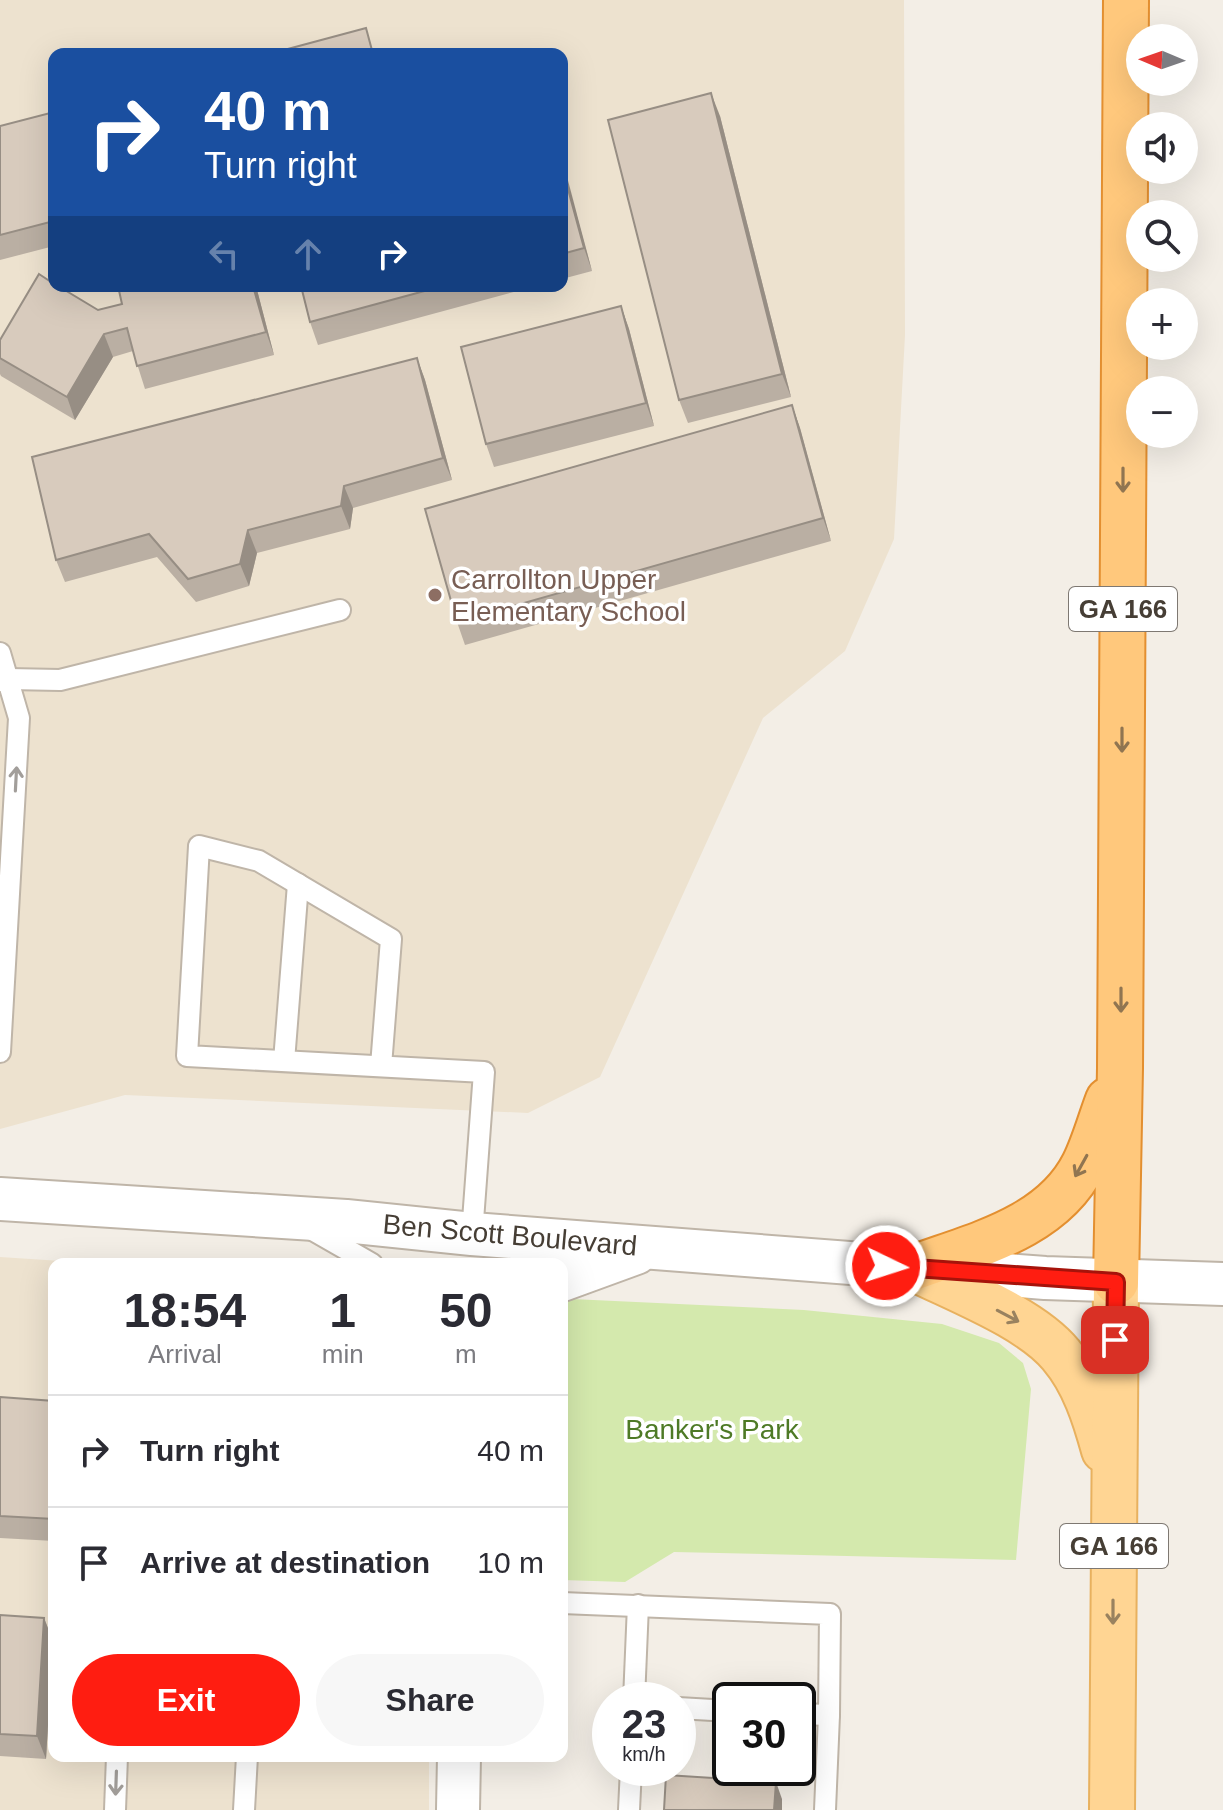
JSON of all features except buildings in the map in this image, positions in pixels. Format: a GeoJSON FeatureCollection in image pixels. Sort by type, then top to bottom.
{"type":"FeatureCollection","features":[{"type":"Feature","properties":{"kind":"highway","name":"GA 166"},"geometry":{"type":"LineString","coordinates":[[1116,1282],[1126,0]]}},
{"type":"Feature","properties":{"kind":"highway"},"geometry":{"type":"LineString","coordinates":[[913,1268],[1036,1219],[1060,1199],[1083,1165],[1120,1068]]}},
{"type":"Feature","properties":{"kind":"main road"},"geometry":{"type":"LineString","coordinates":[[913,1268],[1012,1318],[1036,1332],[1061,1354],[1080,1384],[1095,1419],[1105,1454],[1114,1514]]}},
{"type":"Feature","properties":{"kind":"main road","name":"GA 166"},"geometry":{"type":"LineString","coordinates":[[1112,1810],[1116,1282]]}},
{"type":"Feature","properties":{"kind":"street","name":"Ben Scott Boulevard"},"geometry":{"type":"LineString","coordinates":[[0,1199],[290,1217],[472,1249],[652,1248],[1116,1282],[1223,1284]]}},
{"type":"Feature","properties":{"kind":"street"},"geometry":{"type":"LineString","coordinates":[[568,1278],[652,1248]]}},
{"type":"Feature","properties":{"kind":"street"},"geometry":{"type":"LineString","coordinates":[[458,1810],[459,1762]]}},
{"type":"Feature","properties":{"kind":"lane"},"geometry":{"type":"LineString","coordinates":[[4,680],[60,680],[340,610]]}},
{"type":"Feature","properties":{"kind":"lane"},"geometry":{"type":"LineString","coordinates":[[0,653],[4,680],[19,718],[0,1052]]}},
{"type":"Feature","properties":{"kind":"lane"},"geometry":{"type":"LineString","coordinates":[[381,1066],[391,939],[259,861],[199,846],[187,1056],[484,1072],[472,1249]]}},
{"type":"Feature","properties":{"kind":"lane"},"geometry":{"type":"LineString","coordinates":[[284,1061],[298,884]]}},
{"type":"Feature","properties":{"kind":"lane"},"geometry":{"type":"LineString","coordinates":[[290,1217],[362,1258]]}},
{"type":"Feature","properties":{"kind":"lane"},"geometry":{"type":"LineString","coordinates":[[568,1603],[830,1614],[825,1810]]}},
{"type":"Feature","properties":{"kind":"lane"},"geometry":{"type":"LineString","coordinates":[[635,1682],[638,1605]]}},
{"type":"Feature","properties":{"kind":"lane"},"geometry":{"type":"LineString","coordinates":[[816,1715],[829,1715]]}},
{"type":"Feature","properties":{"kind":"lane"},"geometry":{"type":"LineString","coordinates":[[115,1810],[117,1762]]}},
{"type":"Feature","properties":{"kind":"lane"},"geometry":{"type":"LineString","coordinates":[[244,1810],[247,1762]]}},
{"type":"Feature","properties":{"kind":"lane"},"geometry":{"type":"LineString","coordinates":[[629,1810],[630,1786]]}},
{"type":"Feature","properties":{"kind":"shaded area","name":"Carrollton Upper Elementary School"},"geometry":{"type":"Polygon","coordinates":[[[0,0],[904,0],[905,335],[894,539],[845,651],[763,718],[600,1077],[528,1113],[125,1095],[0,1129],[0,0]]]}},
{"type":"Feature","properties":{"kind":"shaded area"},"geometry":{"type":"Polygon","coordinates":[[[0,1257],[48,1260],[48,1762],[429,1762],[429,1810],[0,1810],[0,1257]]]}},
{"type":"Feature","properties":{"kind":"green space","name":"Banker's Park"},"geometry":{"type":"Polygon","coordinates":[[[568,1300],[804,1310],[942,1324],[999,1343],[1023,1363],[1031,1389],[1016,1560],[674,1552],[625,1582],[568,1580],[568,1300]]]}},
{"type":"Feature","properties":{"kind":"place","name":"Carrollton Upper Elementary School"},"geometry":{"type":"Point","coordinates":[435,595]}},
{"type":"Feature","properties":{"kind":"route"},"geometry":{"type":"LineString","coordinates":[[886,1266],[1116,1282],[1115,1340]]}}]}
